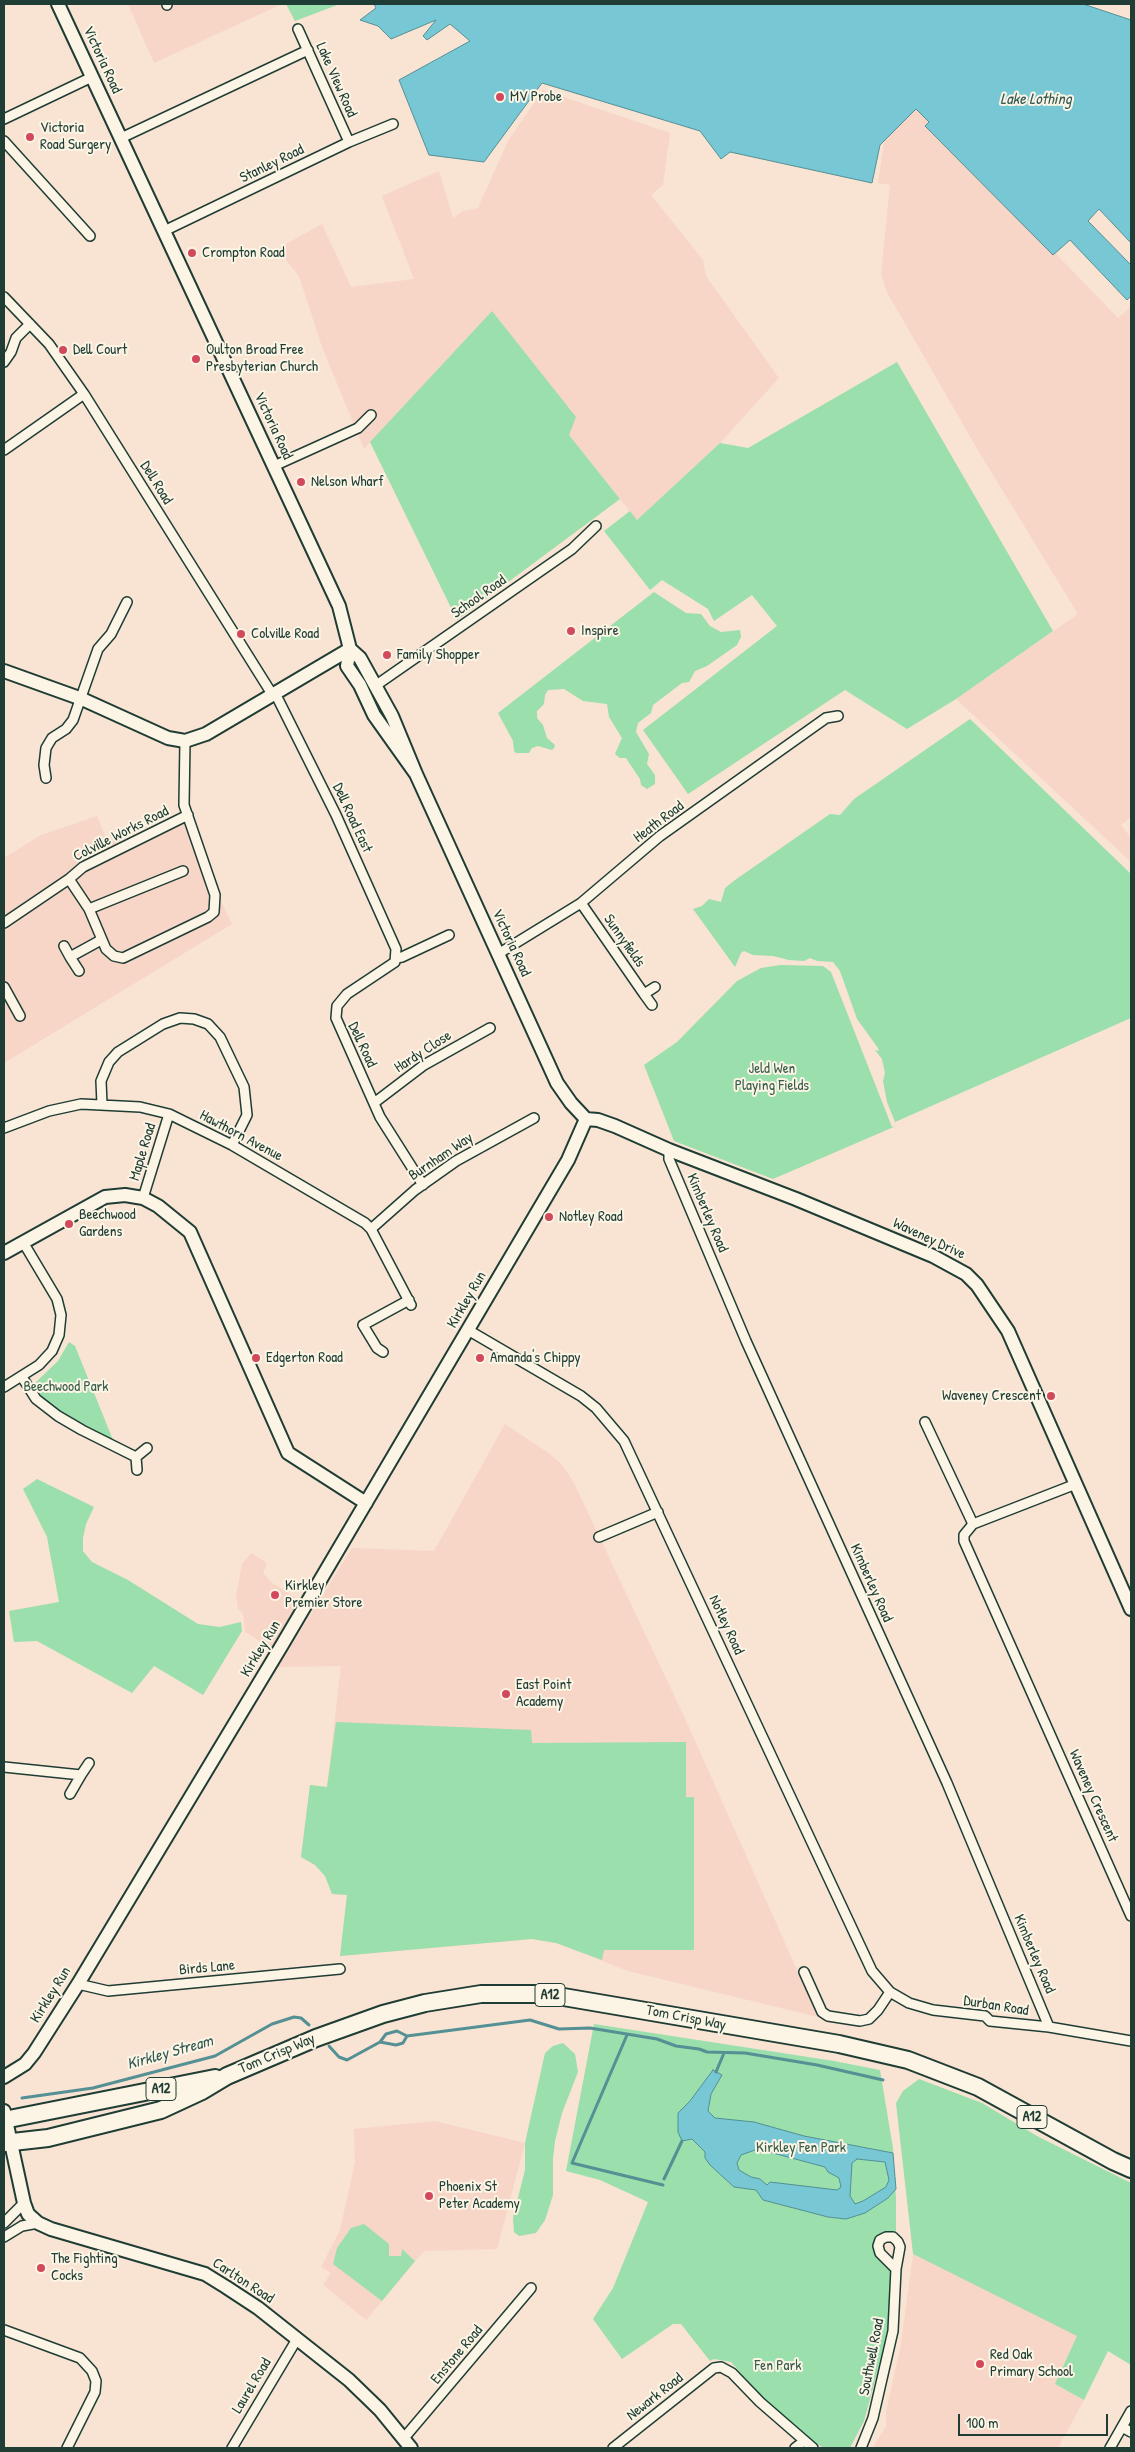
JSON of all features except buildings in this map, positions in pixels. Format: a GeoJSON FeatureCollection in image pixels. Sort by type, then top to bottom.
{"type":"FeatureCollection","features":[{"type":"Feature","properties":{"kind":"highway","name":"Tom Crisp Way"},"geometry":{"type":"LineString","coordinates":[[5,2129],[48,2138],[161,2110],[202,2091],[227,2076],[316,2038],[383,2014],[417,2005],[481,1994],[546,1994],[839,2044],[908,2060],[978,2087],[1131,2169]]}},
{"type":"Feature","properties":{"kind":"highway","name":"Tom Crisp Way"},"geometry":{"type":"LineString","coordinates":[[5,2129],[227,2076]]}},
{"type":"Feature","properties":{"kind":"highway"},"geometry":{"type":"LineString","coordinates":[[5,2129],[20,2133],[110,2117],[128,2119]]}},
{"type":"Feature","properties":{"kind":"street","name":"Victoria Road"},"geometry":{"type":"LineString","coordinates":[[58,4],[339,606],[350,649],[347,666],[360,685],[374,715],[416,774]]}},
{"type":"Feature","properties":{"kind":"street","name":"Lake View Road"},"geometry":{"type":"LineString","coordinates":[[298,29],[349,142]]}},
{"type":"Feature","properties":{"kind":"street"},"geometry":{"type":"LineString","coordinates":[[121,138],[308,50]]}},
{"type":"Feature","properties":{"kind":"street"},"geometry":{"type":"LineString","coordinates":[[4,119],[92,77]]}},
{"type":"Feature","properties":{"kind":"street","name":"Stanley Road"},"geometry":{"type":"LineString","coordinates":[[164,231],[349,142],[392,124]]}},
{"type":"Feature","properties":{"kind":"street"},"geometry":{"type":"LineString","coordinates":[[4,141],[90,236]]}},
{"type":"Feature","properties":{"kind":"street","name":"Dell Road"},"geometry":{"type":"LineString","coordinates":[[4,297],[49,344],[84,394],[274,693]]}},
{"type":"Feature","properties":{"kind":"street"},"geometry":{"type":"LineString","coordinates":[[4,362],[12,352],[16,338],[30,324]]}},
{"type":"Feature","properties":{"kind":"street"},"geometry":{"type":"LineString","coordinates":[[4,450],[84,394]]}},
{"type":"Feature","properties":{"kind":"street"},"geometry":{"type":"LineString","coordinates":[[274,466],[358,428],[371,415]]}},
{"type":"Feature","properties":{"kind":"street","name":"School Road"},"geometry":{"type":"LineString","coordinates":[[375,686],[572,549],[596,526]]}},
{"type":"Feature","properties":{"kind":"street"},"geometry":{"type":"LineString","coordinates":[[46,778],[44,765],[46,748],[52,738],[66,729],[73,720],[82,699],[98,649],[111,634],[127,602]]}},
{"type":"Feature","properties":{"kind":"street","name":"Victoria Road"},"geometry":{"type":"LineString","coordinates":[[350,649],[360,658],[392,716],[416,774],[557,1083],[571,1103],[586,1118]]}},
{"type":"Feature","properties":{"kind":"street"},"geometry":{"type":"LineString","coordinates":[[4,671],[82,699],[168,738],[185,741],[206,734],[350,649]]}},
{"type":"Feature","properties":{"kind":"street","name":"Dell Road East"},"geometry":{"type":"LineString","coordinates":[[274,693],[336,815],[396,949],[396,958]]}},
{"type":"Feature","properties":{"kind":"street","name":"Heath Road"},"geometry":{"type":"LineString","coordinates":[[498,954],[581,903],[660,836],[826,718],[838,716]]}},
{"type":"Feature","properties":{"kind":"street","name":"Colville Works Road"},"geometry":{"type":"LineString","coordinates":[[69,879],[89,909],[106,949],[114,956],[122,958],[208,917],[214,912],[215,895],[182,796],[185,741]]}},
{"type":"Feature","properties":{"kind":"street","name":"Colville Works Road"},"geometry":{"type":"LineString","coordinates":[[4,924],[95,860],[188,815]]}},
{"type":"Feature","properties":{"kind":"street"},"geometry":{"type":"LineString","coordinates":[[89,909],[183,871]]}},
{"type":"Feature","properties":{"kind":"street","name":"Sunnyfields"},"geometry":{"type":"LineString","coordinates":[[581,903],[652,1005]]}},
{"type":"Feature","properties":{"kind":"street","name":"Dell Road"},"geometry":{"type":"LineString","coordinates":[[423,1185],[374,1102],[337,1024],[335,1012],[337,1006],[347,994],[392,965],[396,958],[449,935]]}},
{"type":"Feature","properties":{"kind":"street"},"geometry":{"type":"LineString","coordinates":[[70,957],[101,940]]}},
{"type":"Feature","properties":{"kind":"street"},"geometry":{"type":"LineString","coordinates":[[64,946],[78,971]]}},
{"type":"Feature","properties":{"kind":"street"},"geometry":{"type":"LineString","coordinates":[[4,987],[20,1016]]}},
{"type":"Feature","properties":{"kind":"street"},"geometry":{"type":"LineString","coordinates":[[644,994],[655,987]]}},
{"type":"Feature","properties":{"kind":"street"},"geometry":{"type":"LineString","coordinates":[[102,1104],[101,1081],[109,1062],[118,1052],[164,1024],[180,1018],[194,1019],[208,1024],[220,1037],[244,1087],[247,1115],[232,1145]]}},
{"type":"Feature","properties":{"kind":"street","name":"Hardy Close"},"geometry":{"type":"LineString","coordinates":[[374,1102],[424,1065],[490,1028]]}},
{"type":"Feature","properties":{"kind":"street","name":"Hawthorn Avenue"},"geometry":{"type":"LineString","coordinates":[[4,1128],[49,1111],[81,1104],[140,1107],[169,1114],[232,1145],[365,1223],[371,1229],[410,1302],[363,1325],[377,1348],[383,1352]]}},
{"type":"Feature","properties":{"kind":"street","name":"Maple Road"},"geometry":{"type":"LineString","coordinates":[[143,1198],[169,1114]]}},
{"type":"Feature","properties":{"kind":"street","name":"Burnham Way"},"geometry":{"type":"LineString","coordinates":[[371,1229],[423,1185],[473,1150],[534,1118]]}},
{"type":"Feature","properties":{"kind":"street","name":"Waveney Drive"},"geometry":{"type":"LineString","coordinates":[[586,1118],[615,1126],[669,1150],[924,1252],[966,1274],[976,1285],[1008,1331],[1131,1609]]}},
{"type":"Feature","properties":{"kind":"street","name":"Kirkley Run"},"geometry":{"type":"LineString","coordinates":[[4,2077],[25,2064],[34,2053],[78,1984],[366,1503],[568,1160],[586,1118]]}},
{"type":"Feature","properties":{"kind":"street","name":"Kimberley Road"},"geometry":{"type":"LineString","coordinates":[[669,1150],[669,1159],[746,1341],[947,1783],[1049,2027]]}},
{"type":"Feature","properties":{"kind":"street"},"geometry":{"type":"LineString","coordinates":[[4,1253],[106,1197],[125,1195],[143,1198],[158,1206],[190,1232],[288,1453],[366,1503]]}},
{"type":"Feature","properties":{"kind":"street"},"geometry":{"type":"LineString","coordinates":[[4,1387],[39,1365],[52,1351],[60,1335],[61,1315],[57,1299],[23,1242]]}},
{"type":"Feature","properties":{"kind":"street","name":"Notley Road"},"geometry":{"type":"LineString","coordinates":[[468,1330],[581,1396],[596,1408],[624,1441],[872,1971],[890,1992]]}},
{"type":"Feature","properties":{"kind":"street"},"geometry":{"type":"LineString","coordinates":[[22,1377],[36,1399],[58,1416],[136,1456]]}},
{"type":"Feature","properties":{"kind":"street"},"geometry":{"type":"LineString","coordinates":[[925,1422],[973,1524],[1076,1484]]}},
{"type":"Feature","properties":{"kind":"street"},"geometry":{"type":"LineString","coordinates":[[136,1456],[147,1448]]}},
{"type":"Feature","properties":{"kind":"street"},"geometry":{"type":"LineString","coordinates":[[136,1456],[137,1470]]}},
{"type":"Feature","properties":{"kind":"street"},"geometry":{"type":"LineString","coordinates":[[598,1537],[642,1517],[658,1512]]}},
{"type":"Feature","properties":{"kind":"street","name":"Waveney Crescent"},"geometry":{"type":"LineString","coordinates":[[973,1524],[967,1528],[964,1541],[1131,1916]]}},
{"type":"Feature","properties":{"kind":"street"},"geometry":{"type":"LineString","coordinates":[[70,1794],[89,1763]]}},
{"type":"Feature","properties":{"kind":"street"},"geometry":{"type":"LineString","coordinates":[[4,1767],[82,1775]]}},
{"type":"Feature","properties":{"kind":"street","name":"Birds Lane"},"geometry":{"type":"LineString","coordinates":[[78,1984],[108,1991],[340,1969]]}},
{"type":"Feature","properties":{"kind":"street"},"geometry":{"type":"LineString","coordinates":[[804,1972],[822,2012],[828,2016],[860,2021],[869,2018],[878,2010],[890,1992]]}},
{"type":"Feature","properties":{"kind":"street","name":"Durban Road"},"geometry":{"type":"LineString","coordinates":[[890,1992],[909,2003],[933,2010],[985,2016],[990,2021],[1049,2027],[1131,2041]]}},
{"type":"Feature","properties":{"kind":"street"},"geometry":{"type":"LineString","coordinates":[[5,2129],[24,2203],[28,2214],[38,2223]]}},
{"type":"Feature","properties":{"kind":"street"},"geometry":{"type":"LineString","coordinates":[[4,2223],[24,2203]]}},
{"type":"Feature","properties":{"kind":"street"},"geometry":{"type":"LineString","coordinates":[[4,2237],[22,2226],[38,2223]]}},
{"type":"Feature","properties":{"kind":"street","name":"Carlton Road"},"geometry":{"type":"LineString","coordinates":[[38,2223],[51,2229],[205,2274],[258,2308],[370,2399],[407,2443]]}},
{"type":"Feature","properties":{"kind":"street","name":"Southwell Road"},"geometry":{"type":"LineString","coordinates":[[861,2448],[873,2418],[893,2331],[896,2269]]}},
{"type":"Feature","properties":{"kind":"street","name":"Enstone Road"},"geometry":{"type":"LineString","coordinates":[[407,2443],[531,2288]]}},
{"type":"Feature","properties":{"kind":"street"},"geometry":{"type":"LineString","coordinates":[[4,2330],[80,2358],[92,2371],[96,2381],[95,2392],[67,2448]]}},
{"type":"Feature","properties":{"kind":"street","name":"Laurel Road"},"geometry":{"type":"LineString","coordinates":[[232,2448],[297,2339]]}},
{"type":"Feature","properties":{"kind":"street","name":"Newark Road"},"geometry":{"type":"LineString","coordinates":[[613,2448],[714,2368],[726,2369],[732,2373],[760,2402],[804,2441]]}},
{"type":"Feature","properties":{"kind":"street"},"geometry":{"type":"LineString","coordinates":[[1110,2448],[1131,2412]]}},
{"type":"Feature","properties":{"kind":"street"},"geometry":{"type":"LineString","coordinates":[[1122,2427],[1131,2432]]}},
{"type":"Feature","properties":{"kind":"street"},"geometry":{"type":"LineString","coordinates":[[795,2448],[804,2441],[812,2448]]}},
{"type":"Feature","properties":{"kind":"shaded area"},"geometry":{"type":"Polygon","coordinates":[[[128,4],[282,4],[154,63],[128,4]]]}},
{"type":"Feature","properties":{"kind":"shaded area"},"geometry":{"type":"Polygon","coordinates":[[[543,90],[670,133],[663,185],[651,195],[703,260],[706,276],[779,378],[720,443],[637,520],[569,435],[492,311],[364,449],[322,347],[299,276],[277,249],[322,224],[351,287],[414,279],[382,196],[439,171],[453,218],[463,211],[478,208],[508,141],[543,90]]]}},
{"type":"Feature","properties":{"kind":"shaded area"},"geometry":{"type":"Polygon","coordinates":[[[916,109],[1118,318],[1131,307],[1131,817],[1121,825],[1131,838],[1131,862],[956,699],[1078,614],[976,447],[888,294],[881,275],[890,185],[878,183],[884,141],[916,109]]]}},
{"type":"Feature","properties":{"kind":"shaded area"},"geometry":{"type":"Polygon","coordinates":[[[97,816],[106,838],[121,833],[127,849],[183,822],[232,924],[4,1063],[4,858],[41,835],[97,816]]]}},
{"type":"Feature","properties":{"kind":"shaded area","name":"East Point Academy"},"geometry":{"type":"Polygon","coordinates":[[[505,1424],[550,1454],[563,1466],[574,1483],[688,1725],[818,2017],[628,1971],[556,1943],[532,1939],[340,1956],[347,1895],[332,1894],[325,1876],[315,1865],[301,1857],[310,1785],[327,1787],[341,1666],[278,1667],[352,1548],[434,1551],[505,1424]]]}},
{"type":"Feature","properties":{"kind":"shaded area"},"geometry":{"type":"Polygon","coordinates":[[[251,1553],[267,1563],[263,1573],[271,1582],[301,1601],[271,1648],[245,1632],[243,1613],[238,1609],[236,1596],[242,1564],[251,1553]]]}},
{"type":"Feature","properties":{"kind":"shaded area","name":"Phoenix St Peter Academy"},"geometry":{"type":"Polygon","coordinates":[[[435,2121],[525,2143],[497,2249],[424,2251],[366,2320],[323,2285],[331,2273],[321,2267],[340,2230],[355,2162],[354,2129],[435,2121]]]}},
{"type":"Feature","properties":{"kind":"shaded area","name":"Red Oak Primary School"},"geometry":{"type":"Polygon","coordinates":[[[913,2254],[1078,2336],[1055,2384],[1084,2400],[1058,2448],[873,2448],[886,2426],[886,2412],[901,2344],[913,2254]]]}},
{"type":"Feature","properties":{"kind":"green space"},"geometry":{"type":"Polygon","coordinates":[[[286,4],[340,4],[295,21],[286,4]]]}},
{"type":"Feature","properties":{"kind":"green space"},"geometry":{"type":"Polygon","coordinates":[[[492,311],[576,417],[569,435],[620,499],[457,620],[370,442],[492,311]]]}},
{"type":"Feature","properties":{"kind":"green space"},"geometry":{"type":"Polygon","coordinates":[[[897,362],[1053,631],[956,699],[907,729],[845,690],[688,794],[643,730],[777,626],[752,595],[714,621],[708,609],[662,580],[650,590],[604,531],[630,511],[637,520],[720,443],[748,448],[897,362]]]}},
{"type":"Feature","properties":{"kind":"green space"},"geometry":{"type":"Polygon","coordinates":[[[654,592],[686,613],[701,614],[710,626],[721,632],[740,630],[741,637],[737,645],[707,666],[695,671],[689,682],[682,683],[653,705],[651,713],[638,723],[636,732],[649,754],[647,764],[655,775],[655,784],[647,789],[641,785],[640,779],[626,758],[620,758],[615,754],[622,738],[609,717],[607,704],[583,701],[564,689],[548,690],[545,695],[544,704],[537,711],[537,718],[543,725],[547,738],[555,745],[554,748],[552,750],[538,746],[532,748],[529,753],[516,753],[513,741],[498,713],[654,592]]]}},
{"type":"Feature","properties":{"kind":"green space"},"geometry":{"type":"Polygon","coordinates":[[[970,719],[1131,874],[1131,1018],[895,1122],[887,1102],[883,1081],[885,1073],[882,1059],[875,1050],[879,1051],[878,1048],[857,1019],[840,971],[833,962],[817,961],[810,958],[804,961],[789,960],[773,956],[753,955],[744,951],[741,953],[735,967],[693,909],[702,906],[709,899],[721,902],[725,888],[735,880],[830,814],[840,815],[854,799],[970,719]]]}},
{"type":"Feature","properties":{"kind":"green space","name":"Jeld Wen Playing Fields"},"geometry":{"type":"Polygon","coordinates":[[[780,965],[823,966],[831,972],[892,1127],[896,1126],[773,1179],[674,1141],[644,1065],[677,1042],[737,981],[761,968],[780,965]]]}},
{"type":"Feature","properties":{"kind":"green space","name":"Beechwood Park"},"geometry":{"type":"Polygon","coordinates":[[[69,1342],[75,1346],[113,1440],[61,1413],[43,1399],[34,1384],[58,1361],[69,1342]]]}},
{"type":"Feature","properties":{"kind":"green space"},"geometry":{"type":"Polygon","coordinates":[[[37,1479],[94,1507],[86,1524],[83,1538],[83,1551],[92,1562],[128,1580],[198,1624],[220,1627],[241,1622],[242,1631],[203,1695],[154,1666],[132,1693],[37,1641],[14,1642],[9,1611],[59,1602],[47,1537],[23,1489],[37,1479]]]}},
{"type":"Feature","properties":{"kind":"green space"},"geometry":{"type":"Polygon","coordinates":[[[336,1722],[531,1730],[532,1743],[686,1742],[686,1797],[694,1797],[694,1950],[604,1950],[602,1960],[556,1943],[532,1939],[340,1956],[347,1895],[332,1894],[325,1876],[315,1865],[301,1857],[310,1785],[327,1787],[336,1722]]]}},
{"type":"Feature","properties":{"kind":"green space","name":"Kirkley Fen Park"},"geometry":{"type":"Polygon","coordinates":[[[594,2024],[834,2061],[880,2070],[893,2148],[896,2234],[886,2232],[877,2237],[891,2269],[888,2333],[864,2421],[850,2448],[824,2448],[814,2442],[770,2406],[731,2362],[714,2359],[710,2361],[681,2324],[673,2324],[622,2359],[593,2319],[613,2288],[648,2202],[600,2180],[566,2171],[594,2024]]]}},
{"type":"Feature","properties":{"kind":"green space"},"geometry":{"type":"Polygon","coordinates":[[[563,2043],[575,2054],[578,2072],[562,2113],[555,2141],[553,2195],[545,2220],[536,2233],[519,2236],[514,2232],[513,2218],[525,2170],[525,2143],[545,2053],[553,2046],[563,2043]]]}},
{"type":"Feature","properties":{"kind":"green space"},"geometry":{"type":"Polygon","coordinates":[[[919,2079],[982,2103],[1037,2136],[1131,2183],[1131,2365],[1108,2351],[1084,2400],[1055,2384],[1077,2336],[913,2254],[896,2103],[903,2091],[919,2079]]]}},
{"type":"Feature","properties":{"kind":"green space"},"geometry":{"type":"Polygon","coordinates":[[[364,2224],[389,2244],[389,2256],[401,2256],[402,2249],[415,2261],[382,2301],[333,2264],[337,2248],[351,2228],[364,2224]]]}},
{"type":"Feature","properties":{"kind":"water","name":"Lake Lothing"},"geometry":{"type":"Polygon","coordinates":[[[374,4],[1083,4],[1131,20],[1131,243],[1099,209],[1088,221],[1131,265],[1131,296],[1127,300],[1070,240],[1053,255],[925,126],[929,122],[916,109],[880,145],[872,183],[730,152],[721,159],[700,131],[542,83],[484,162],[429,155],[399,80],[470,41],[450,24],[427,40],[423,36],[436,20],[391,39],[378,26],[360,20],[376,8],[374,4]]]}},
{"type":"Feature","properties":{"kind":"water"},"geometry":{"type":"Polygon","coordinates":[[[713,2070],[722,2075],[711,2094],[708,2111],[715,2118],[754,2122],[804,2136],[893,2153],[896,2189],[888,2198],[865,2213],[846,2219],[828,2217],[763,2200],[756,2190],[734,2187],[710,2165],[705,2158],[705,2152],[692,2139],[682,2141],[678,2132],[678,2113],[690,2101],[713,2070]],[[758,2149],[741,2155],[737,2163],[739,2170],[751,2177],[760,2179],[767,2185],[770,2182],[837,2190],[841,2187],[839,2178],[828,2172],[825,2167],[758,2149]],[[857,2159],[852,2163],[850,2196],[855,2204],[886,2187],[889,2180],[885,2162],[857,2159]]]}},
{"type":"Feature","properties":{"kind":"waterway","name":"Kirkley Stream"},"geometry":{"type":"LineString","coordinates":[[22,2098],[93,2088],[215,2056],[272,2024],[294,2017],[301,2018],[309,2025]]}},
{"type":"Feature","properties":{"kind":"waterway"},"geometry":{"type":"LineString","coordinates":[[329,2046],[339,2057],[347,2060],[380,2042],[396,2045],[403,2043],[407,2036],[530,2020],[559,2029],[590,2028],[657,2039],[676,2046],[707,2052],[745,2053],[817,2065],[883,2080]]}},
{"type":"Feature","properties":{"kind":"waterway"},"geometry":{"type":"LineString","coordinates":[[380,2042],[386,2034],[397,2031],[407,2036]]}},
{"type":"Feature","properties":{"kind":"waterway"},"geometry":{"type":"LineString","coordinates":[[627,2035],[572,2163],[663,2185]]}},
{"type":"Feature","properties":{"kind":"waterway"},"geometry":{"type":"LineString","coordinates":[[716,2072],[724,2053]]}},
{"type":"Feature","properties":{"kind":"waterway"},"geometry":{"type":"LineString","coordinates":[[664,2179],[682,2141]]}},
{"type":"Feature","properties":{"kind":"place","name":"MV Probe"},"geometry":{"type":"Point","coordinates":[500,97]}},
{"type":"Feature","properties":{"kind":"place","name":"Victoria Road Surgery"},"geometry":{"type":"Point","coordinates":[30,137]}},
{"type":"Feature","properties":{"kind":"place","name":"Crompton Road"},"geometry":{"type":"Point","coordinates":[192,253]}},
{"type":"Feature","properties":{"kind":"place","name":"Dell Court"},"geometry":{"type":"Point","coordinates":[63,350]}},
{"type":"Feature","properties":{"kind":"place","name":"Oulton Broad Free Presbyterian Church"},"geometry":{"type":"Point","coordinates":[196,359]}},
{"type":"Feature","properties":{"kind":"place","name":"Nelson Wharf"},"geometry":{"type":"Point","coordinates":[301,482]}},
{"type":"Feature","properties":{"kind":"place","name":"Inspire"},"geometry":{"type":"Point","coordinates":[571,631]}},
{"type":"Feature","properties":{"kind":"place","name":"Colville Road"},"geometry":{"type":"Point","coordinates":[241,634]}},
{"type":"Feature","properties":{"kind":"place","name":"Family Shopper"},"geometry":{"type":"Point","coordinates":[387,655]}},
{"type":"Feature","properties":{"kind":"place","name":"Notley Road"},"geometry":{"type":"Point","coordinates":[549,1217]}},
{"type":"Feature","properties":{"kind":"place","name":"Beechwood Gardens"},"geometry":{"type":"Point","coordinates":[69,1224]}},
{"type":"Feature","properties":{"kind":"place","name":"Edgerton Road"},"geometry":{"type":"Point","coordinates":[256,1358]}},
{"type":"Feature","properties":{"kind":"place","name":"Amanda's Chippy"},"geometry":{"type":"Point","coordinates":[480,1358]}},
{"type":"Feature","properties":{"kind":"place","name":"Waveney Crescent"},"geometry":{"type":"Point","coordinates":[1051,1396]}},
{"type":"Feature","properties":{"kind":"place","name":"Kirkley Premier Store"},"geometry":{"type":"Point","coordinates":[275,1595]}},
{"type":"Feature","properties":{"kind":"place","name":"East Point Academy"},"geometry":{"type":"Point","coordinates":[506,1694]}},
{"type":"Feature","properties":{"kind":"place","name":"Phoenix St Peter Academy"},"geometry":{"type":"Point","coordinates":[429,2196]}},
{"type":"Feature","properties":{"kind":"place","name":"The Fighting Cocks"},"geometry":{"type":"Point","coordinates":[41,2268]}},
{"type":"Feature","properties":{"kind":"place","name":"Red Oak Primary School"},"geometry":{"type":"Point","coordinates":[980,2364]}},
{"type":"Feature","properties":{"kind":"park label","name":"Fen Park"},"geometry":{"type":"Point","coordinates":[778,2366]}}]}
